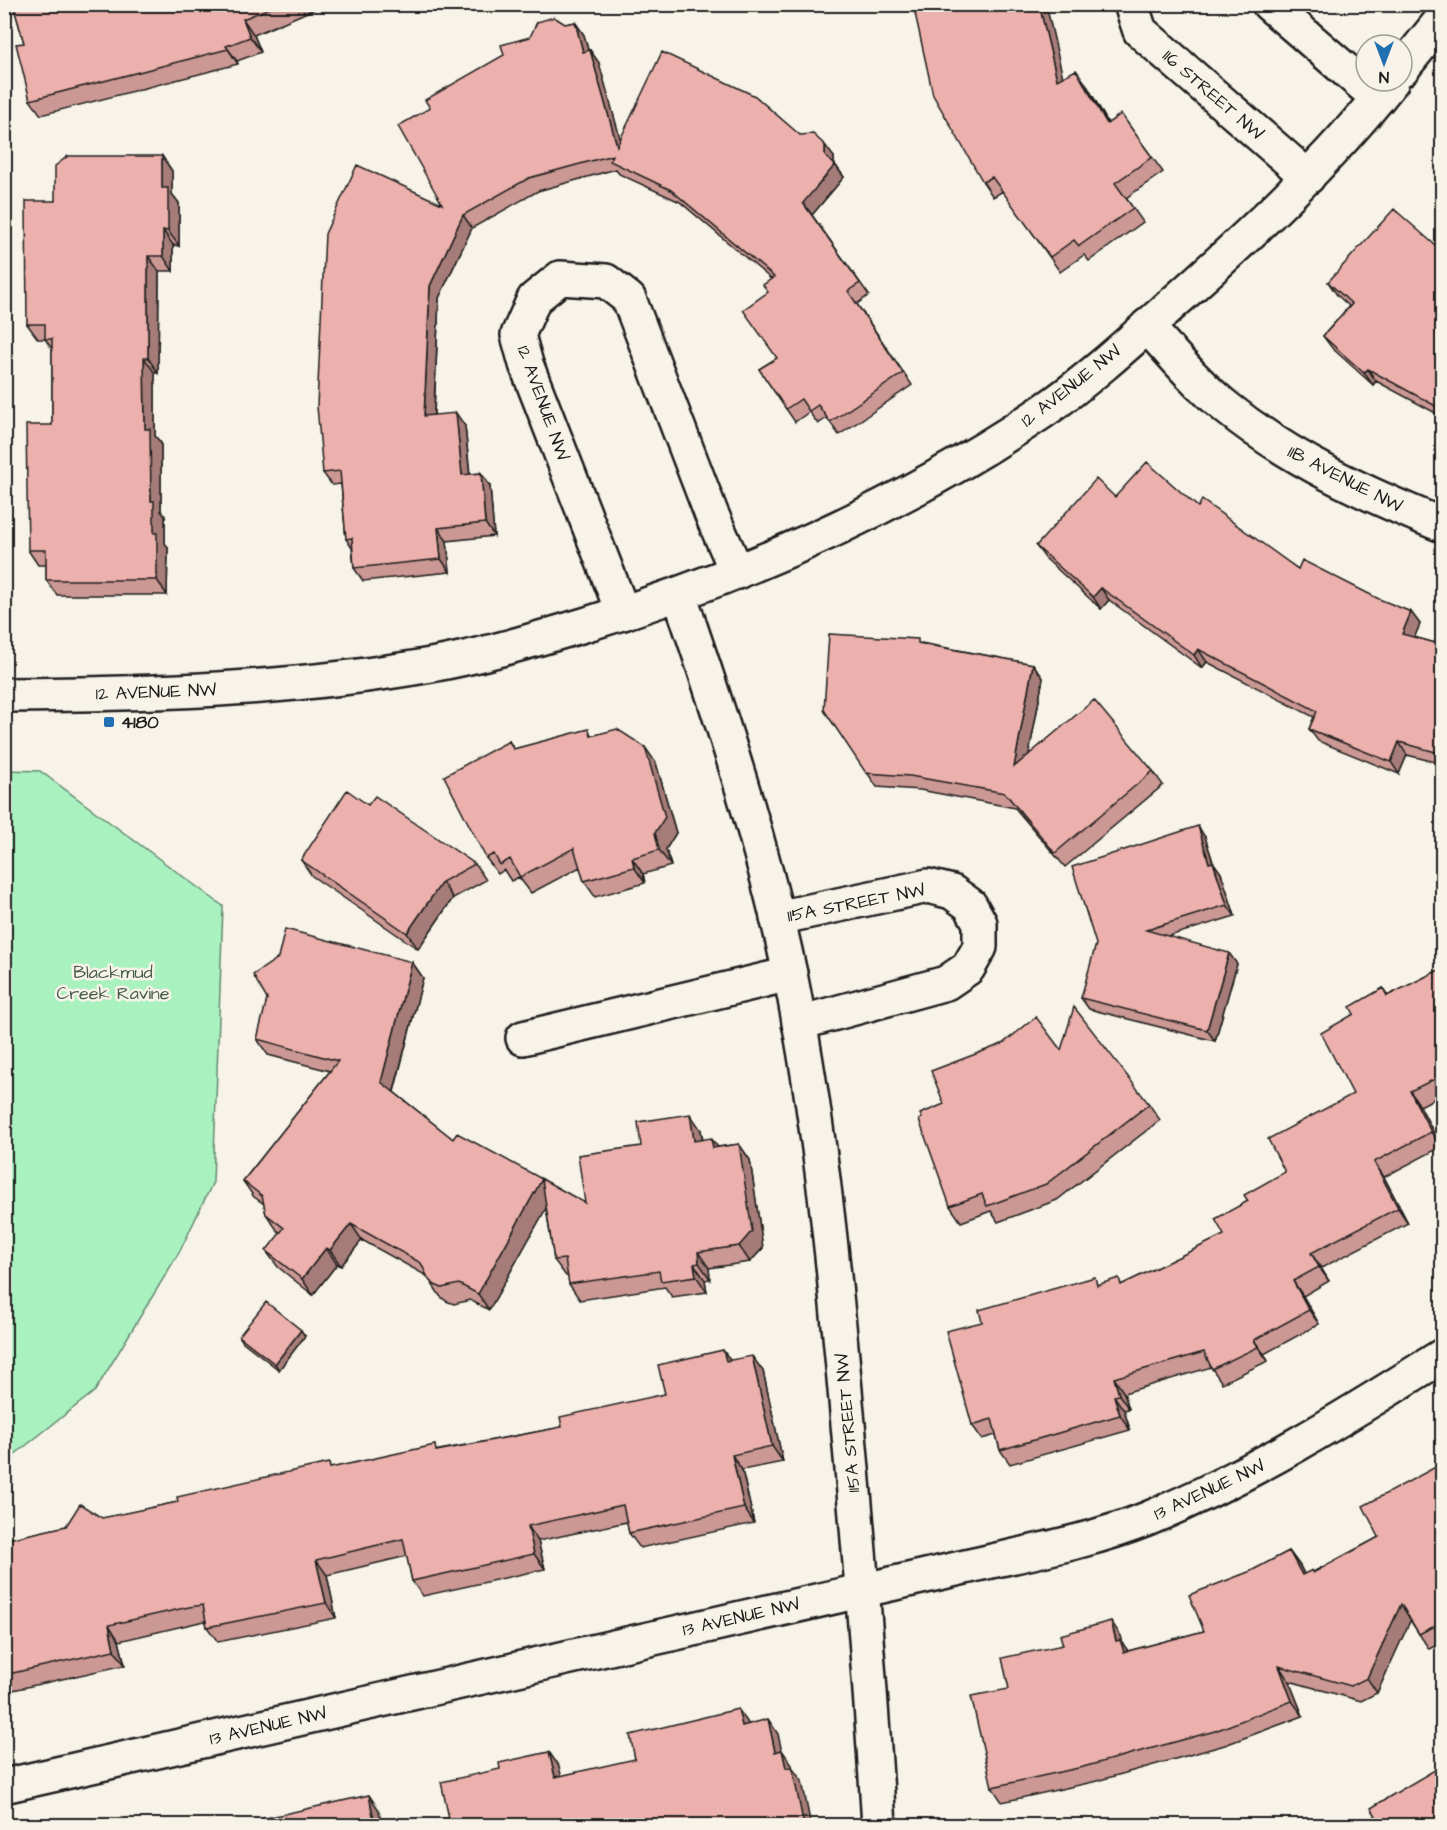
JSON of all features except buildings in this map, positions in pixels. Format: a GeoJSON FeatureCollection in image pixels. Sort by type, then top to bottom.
{"type":"FeatureCollection","features":[{"type":"Feature","properties":{"kind":"street","name":"116 STREET NW"},"geometry":{"type":"LineString","coordinates":[[1131,4],[1140,31],[1308,177]]}},
{"type":"Feature","properties":{"kind":"street"},"geometry":{"type":"LineString","coordinates":[[1269,4],[1354,67]]}},
{"type":"Feature","properties":{"kind":"street"},"geometry":{"type":"LineString","coordinates":[[1414,54],[1443,19]]}},
{"type":"Feature","properties":{"kind":"street"},"geometry":{"type":"LineString","coordinates":[[1147,326],[1249,236],[1308,177],[1382,93]]}},
{"type":"Feature","properties":{"kind":"street","name":"12 AVENUE NW"},"geometry":{"type":"LineString","coordinates":[[623,613],[526,364],[518,335],[534,299],[560,278],[606,281],[629,299],[737,572]]}},
{"type":"Feature","properties":{"kind":"street","name":"11B AVENUE NW"},"geometry":{"type":"LineString","coordinates":[[1147,326],[1186,370],[1226,408],[1284,449],[1336,479],[1443,525]]}},
{"type":"Feature","properties":{"kind":"street","name":"12 AVENUE NW"},"geometry":{"type":"LineString","coordinates":[[4,695],[114,695],[253,688],[345,679],[435,664],[536,640],[623,613],[737,572],[834,531],[943,474],[1045,410],[1147,326]]}},
{"type":"Feature","properties":{"kind":"street","name":"115A STREET NW"},"geometry":{"type":"LineString","coordinates":[[679,594],[740,781],[777,918],[799,1023],[835,1268],[863,1590],[879,1826]]}},
{"type":"Feature","properties":{"kind":"street","name":"115A STREET NW"},"geometry":{"type":"LineString","coordinates":[[777,918],[928,886],[952,892],[970,905],[980,923],[980,947],[968,968],[946,983],[799,1023]]}},
{"type":"Feature","properties":{"kind":"street"},"geometry":{"type":"LineString","coordinates":[[523,1038],[790,974]]}},
{"type":"Feature","properties":{"kind":"street"},"geometry":{"type":"LineString","coordinates":[[1404,1380],[1443,1333]]}},
{"type":"Feature","properties":{"kind":"street","name":"13 AVENUE NW"},"geometry":{"type":"LineString","coordinates":[[4,1786],[1058,1545],[1145,1520],[1266,1463],[1443,1356]]}},
{"type":"Feature","properties":{"kind":"green space","name":"Blackmud Creek Ravine"},"geometry":{"type":"Polygon","coordinates":[[[5,770],[40,771],[223,906],[213,1182],[180,1251],[95,1391],[5,1462],[5,770]]]}},
{"type":"Feature","properties":{"kind":"place","name":"4180"},"geometry":{"type":"Point","coordinates":[109,722]}}]}
